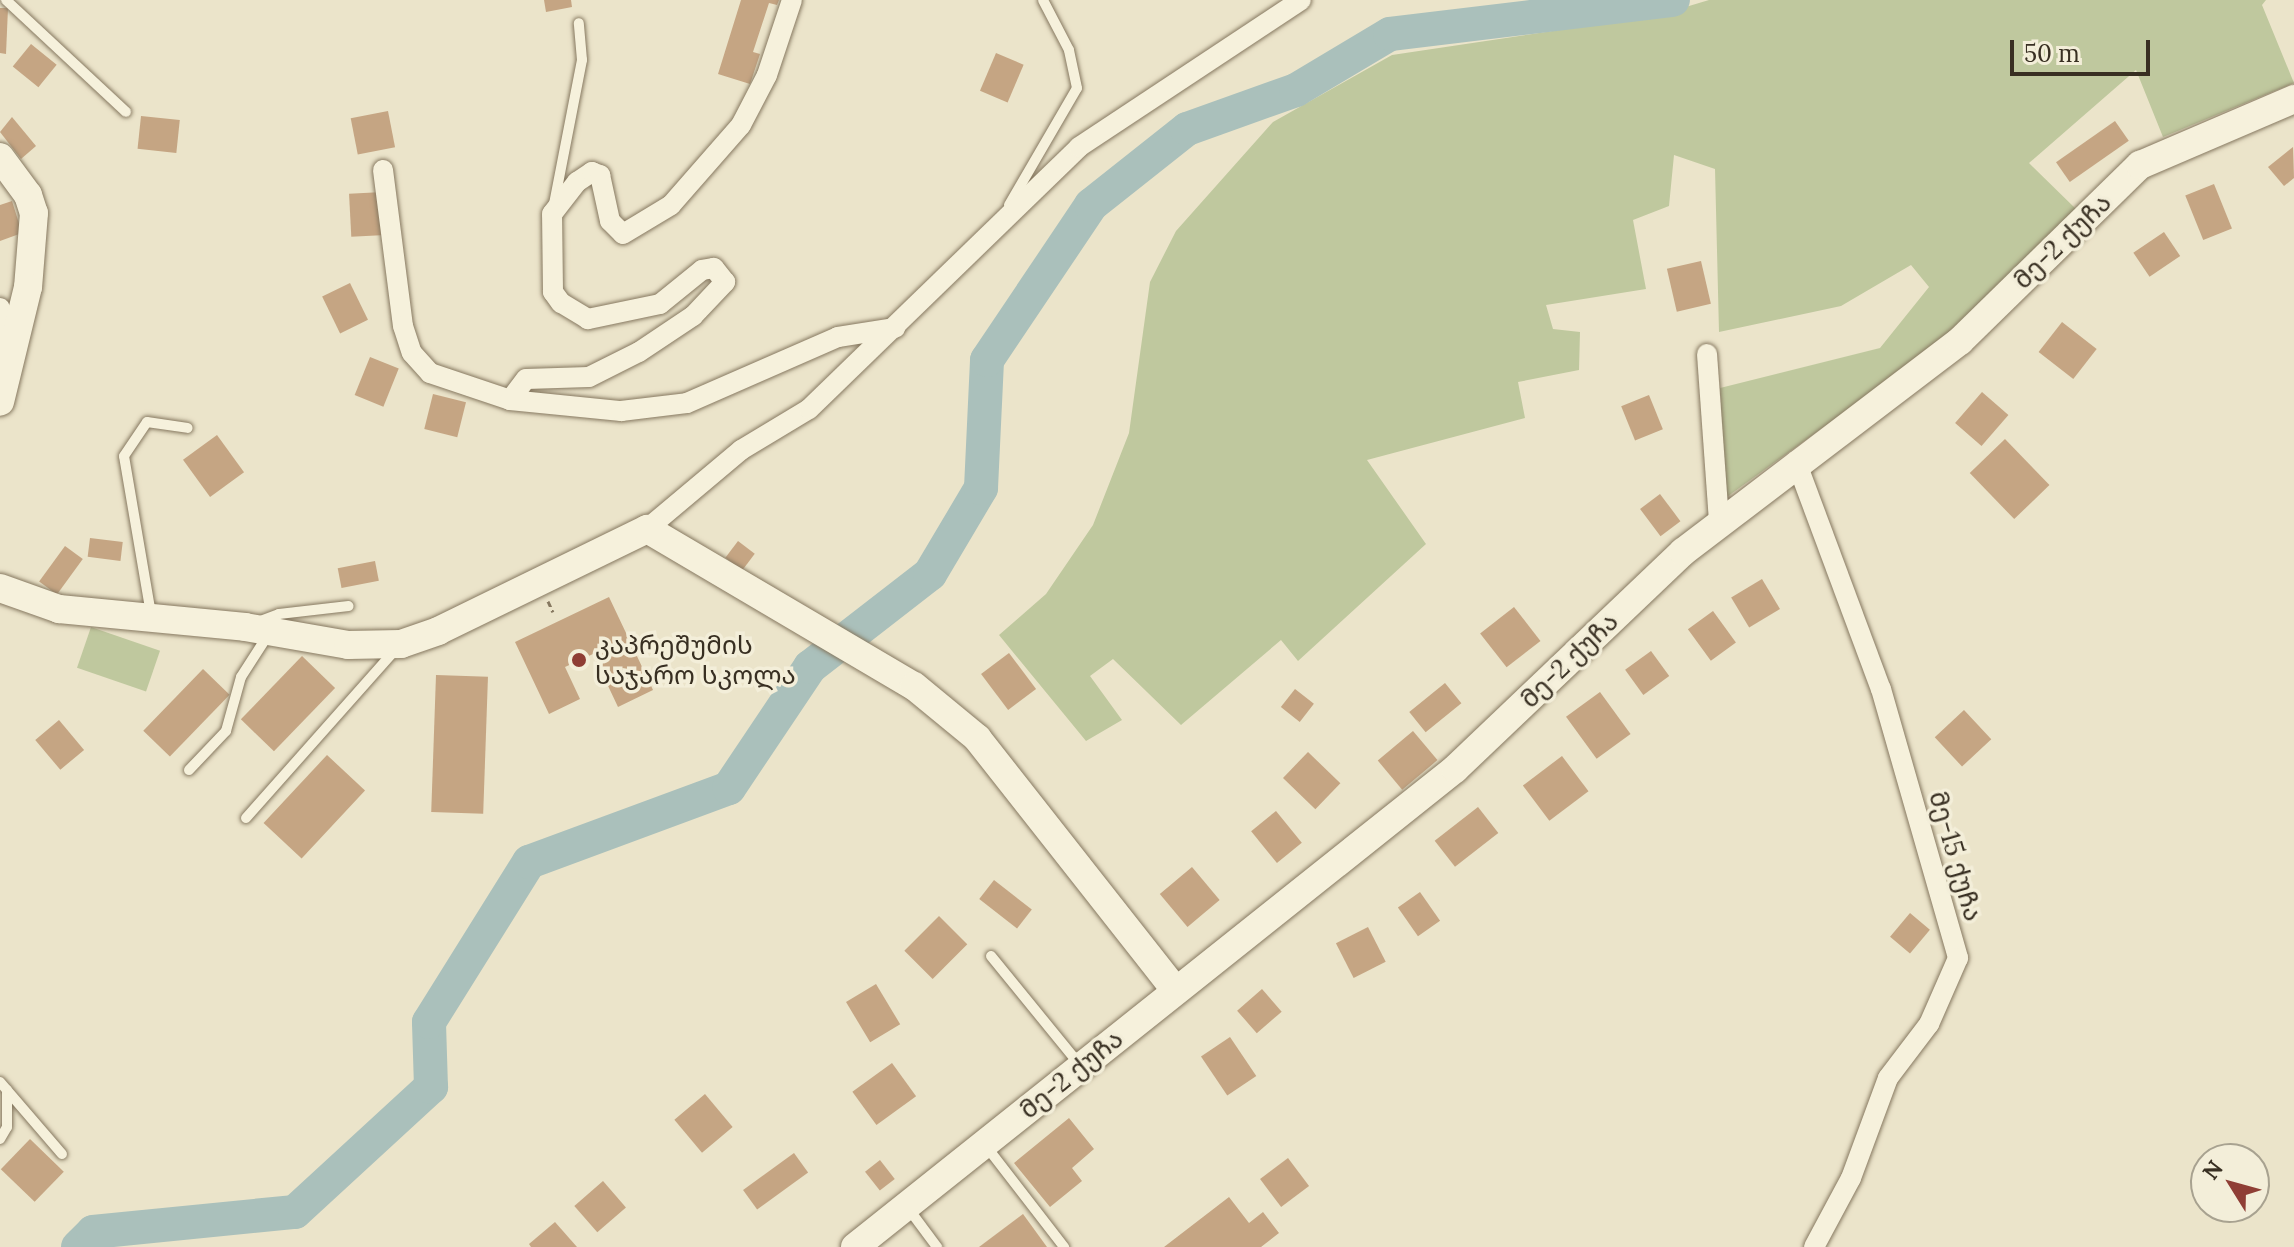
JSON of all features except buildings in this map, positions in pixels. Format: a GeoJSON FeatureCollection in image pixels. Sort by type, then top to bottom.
{"type":"FeatureCollection","features":[{"type":"Feature","properties":{"kind":"street"},"geometry":{"type":"LineString","coordinates":[[510,400],[526,379],[589,377],[639,352],[693,316],[725,282],[714,268],[702,270],[660,304],[588,319],[561,303],[553,292],[552,214],[577,182],[592,172],[600,175],[610,221],[623,234],[671,205],[741,125],[767,75],[792,0]]}},
{"type":"Feature","properties":{"kind":"street"},"geometry":{"type":"LineString","coordinates":[[0,588],[59,609],[151,616],[348,645],[401,644],[438,631],[647,529],[741,450],[809,409],[895,328],[1000,220],[1079,147],[1301,0]]}},
{"type":"Feature","properties":{"kind":"street","name":"მე-2 ქუჩა"},"geometry":{"type":"LineString","coordinates":[[855,1247],[1455,769],[1719,523],[1796,461],[1960,341],[2140,165],[2294,99]]}},
{"type":"Feature","properties":{"kind":"street"},"geometry":{"type":"LineString","coordinates":[[0,157],[28,195],[34,213],[28,287],[13,363],[0,402]]}},
{"type":"Feature","properties":{"kind":"street"},"geometry":{"type":"LineString","coordinates":[[383,170],[403,326],[412,353],[430,373],[510,400],[621,411],[687,403],[838,337],[895,328]]}},
{"type":"Feature","properties":{"kind":"street"},"geometry":{"type":"LineString","coordinates":[[0,308],[13,363]]}},
{"type":"Feature","properties":{"kind":"street"},"geometry":{"type":"LineString","coordinates":[[1707,354],[1719,523]]}},
{"type":"Feature","properties":{"kind":"street","name":"მე-15 ქუჩა"},"geometry":{"type":"LineString","coordinates":[[1796,461],[1881,689],[1958,958],[1929,1024],[1888,1078],[1851,1178],[1814,1247]]}},
{"type":"Feature","properties":{"kind":"street"},"geometry":{"type":"LineString","coordinates":[[647,529],[795,613],[914,686],[977,738],[1175,990]]}},
{"type":"Feature","properties":{"kind":"lane"},"geometry":{"type":"LineString","coordinates":[[6,0],[126,112]]}},
{"type":"Feature","properties":{"kind":"lane"},"geometry":{"type":"LineString","coordinates":[[1000,220],[1077,88],[1069,50],[1043,0]]}},
{"type":"Feature","properties":{"kind":"lane"},"geometry":{"type":"LineString","coordinates":[[552,214],[582,60],[579,23]]}},
{"type":"Feature","properties":{"kind":"lane"},"geometry":{"type":"LineString","coordinates":[[151,616],[124,456],[147,422],[188,428]]}},
{"type":"Feature","properties":{"kind":"lane"},"geometry":{"type":"LineString","coordinates":[[189,770],[226,731],[257,631],[279,614],[349,606]]}},
{"type":"Feature","properties":{"kind":"lane"},"geometry":{"type":"LineString","coordinates":[[246,818],[401,644]]}},
{"type":"Feature","properties":{"kind":"lane"},"geometry":{"type":"LineString","coordinates":[[991,956],[1080,1066]]}},
{"type":"Feature","properties":{"kind":"lane"},"geometry":{"type":"LineString","coordinates":[[0,1139],[7,1127],[3,1086]]}},
{"type":"Feature","properties":{"kind":"lane"},"geometry":{"type":"LineString","coordinates":[[3,1086],[62,1154]]}},
{"type":"Feature","properties":{"kind":"lane"},"geometry":{"type":"LineString","coordinates":[[985,1144],[1064,1247]]}},
{"type":"Feature","properties":{"kind":"lane"},"geometry":{"type":"LineString","coordinates":[[907,1206],[937,1247]]}},
{"type":"Feature","properties":{"kind":"green space"},"geometry":{"type":"Polygon","coordinates":[[[1709,0],[2266,0],[2262,5],[2294,83],[2163,137],[2136,70],[2029,163],[2077,210],[1947,338],[1724,499],[1720,388],[1880,348],[1929,287],[1911,265],[1841,306],[1719,332],[1715,169],[1674,155],[1669,206],[1633,220],[1646,289],[1546,305],[1553,329],[1580,332],[1579,370],[1518,382],[1525,418],[1367,460],[1426,544],[1298,661],[1281,640],[1181,725],[1113,659],[1090,676],[1122,720],[1086,741],[999,635],[1046,594],[1093,525],[1129,433],[1150,282],[1176,231],[1273,122],[1392,55],[1659,15],[1709,0]]]}},
{"type":"Feature","properties":{"kind":"green space"},"geometry":{"type":"Polygon","coordinates":[[[91,627],[160,651],[146,691],[77,668],[91,627]]]}},
{"type":"Feature","properties":{"kind":"waterway"},"geometry":{"type":"LineString","coordinates":[[78,1247],[93,1232],[295,1212],[431,1087],[429,1022],[529,862],[729,788],[810,667],[930,574],[981,488],[987,360],[1091,205],[1187,129],[1296,90],[1390,34],[1673,0]]}},
{"type":"Feature","properties":{"kind":"place","name":"კაპრეშუმის საჯარო სკოლა"},"geometry":{"type":"Point","coordinates":[579,660]}}]}
